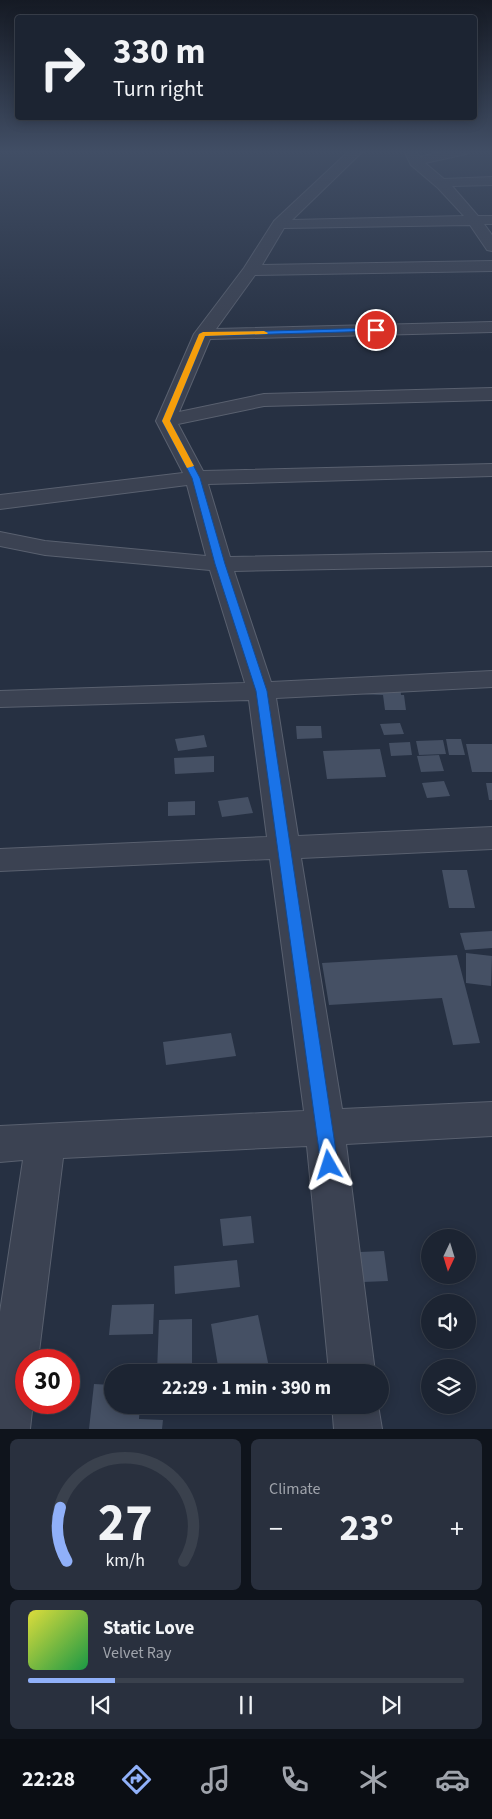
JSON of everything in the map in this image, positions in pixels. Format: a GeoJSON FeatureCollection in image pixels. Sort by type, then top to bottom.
{"type":"FeatureCollection","features":[{"type":"Feature","properties":{"kind":"street"},"geometry":{"type":"LineString","coordinates":[[166,421],[203,334],[251,270],[279,224],[286,218]]}},
{"type":"Feature","properties":{"kind":"street"},"geometry":{"type":"LineString","coordinates":[[473,218],[492,246]]}},
{"type":"Feature","properties":{"kind":"street"},"geometry":{"type":"LineString","coordinates":[[279,224],[492,220]]}},
{"type":"Feature","properties":{"kind":"street"},"geometry":{"type":"LineString","coordinates":[[251,270],[492,266]]}},
{"type":"Feature","properties":{"kind":"street"},"geometry":{"type":"LineString","coordinates":[[203,334],[492,327]]}},
{"type":"Feature","properties":{"kind":"street"},"geometry":{"type":"LineString","coordinates":[[166,421],[264,400],[492,394]]}},
{"type":"Feature","properties":{"kind":"street"},"geometry":{"type":"LineString","coordinates":[[166,421],[196,478],[220,564],[261,691],[325,1127],[351,1364]]}},
{"type":"Feature","properties":{"kind":"street"},"geometry":{"type":"LineString","coordinates":[[0,502],[196,478],[492,470]]}},
{"type":"Feature","properties":{"kind":"street"},"geometry":{"type":"LineString","coordinates":[[0,539],[45,548],[220,564],[492,559]]}},
{"type":"Feature","properties":{"kind":"street"},"geometry":{"type":"LineString","coordinates":[[0,699],[261,691],[492,679]]}},
{"type":"Feature","properties":{"kind":"street"},"geometry":{"type":"LineString","coordinates":[[0,860],[492,838]]}},
{"type":"Feature","properties":{"kind":"street"},"geometry":{"type":"LineString","coordinates":[[0,1144],[492,1118]]}},
{"type":"Feature","properties":{"kind":"street"},"geometry":{"type":"LineString","coordinates":[[6,1429],[45,1142]]}},
{"type":"Feature","properties":{"kind":"street"},"geometry":{"type":"LineString","coordinates":[[356,1414],[358,1429]]}},
{"type":"Feature","properties":{"kind":"building"},"geometry":{"type":"Polygon","coordinates":[[[357,683],[400,684],[406,710],[385,710],[383,695],[357,694],[357,683]]]}},
{"type":"Feature","properties":{"kind":"building"},"geometry":{"type":"Polygon","coordinates":[[[400,723],[404,734],[384,735],[380,724],[400,723]]]}},
{"type":"Feature","properties":{"kind":"building"},"geometry":{"type":"Polygon","coordinates":[[[296,726],[321,726],[322,738],[297,739],[296,726]]]}},
{"type":"Feature","properties":{"kind":"building"},"geometry":{"type":"Polygon","coordinates":[[[204,735],[207,747],[178,751],[175,739],[204,735]]]}},
{"type":"Feature","properties":{"kind":"building"},"geometry":{"type":"Polygon","coordinates":[[[446,739],[461,739],[465,755],[449,755],[446,739]]]}},
{"type":"Feature","properties":{"kind":"building"},"geometry":{"type":"Polygon","coordinates":[[[443,740],[446,754],[419,755],[416,741],[443,740]]]}},
{"type":"Feature","properties":{"kind":"building"},"geometry":{"type":"Polygon","coordinates":[[[410,742],[412,755],[391,756],[389,743],[410,742]]]}},
{"type":"Feature","properties":{"kind":"building"},"geometry":{"type":"Polygon","coordinates":[[[466,744],[492,744],[492,772],[472,772],[466,744]]]}},
{"type":"Feature","properties":{"kind":"building"},"geometry":{"type":"Polygon","coordinates":[[[380,749],[386,777],[327,779],[323,751],[380,749]]]}},
{"type":"Feature","properties":{"kind":"building"},"geometry":{"type":"Polygon","coordinates":[[[439,755],[444,771],[421,772],[417,756],[439,755]]]}},
{"type":"Feature","properties":{"kind":"building"},"geometry":{"type":"Polygon","coordinates":[[[214,756],[214,772],[175,774],[174,758],[214,756]]]}},
{"type":"Feature","properties":{"kind":"building"},"geometry":{"type":"Polygon","coordinates":[[[444,781],[450,796],[427,798],[422,783],[444,781]]]}},
{"type":"Feature","properties":{"kind":"building"},"geometry":{"type":"Polygon","coordinates":[[[486,783],[492,783],[492,800],[489,800],[486,783]]]}},
{"type":"Feature","properties":{"kind":"building"},"geometry":{"type":"Polygon","coordinates":[[[248,797],[253,813],[222,817],[218,801],[248,797]]]}},
{"type":"Feature","properties":{"kind":"building"},"geometry":{"type":"Polygon","coordinates":[[[195,801],[195,815],[168,816],[168,802],[195,801]]]}},
{"type":"Feature","properties":{"kind":"building"},"geometry":{"type":"Polygon","coordinates":[[[442,870],[467,870],[475,908],[449,908],[442,870]]]}},
{"type":"Feature","properties":{"kind":"building"},"geometry":{"type":"Polygon","coordinates":[[[492,931],[492,948],[465,950],[460,933],[492,931]]]}},
{"type":"Feature","properties":{"kind":"building"},"geometry":{"type":"Polygon","coordinates":[[[466,953],[492,956],[491,986],[466,983],[466,953]]]}},
{"type":"Feature","properties":{"kind":"building"},"geometry":{"type":"Polygon","coordinates":[[[457,955],[480,1043],[453,1045],[442,998],[329,1005],[322,963],[457,955]]]}},
{"type":"Feature","properties":{"kind":"building"},"geometry":{"type":"Polygon","coordinates":[[[231,1033],[236,1056],[166,1065],[163,1042],[231,1033]]]}},
{"type":"Feature","properties":{"kind":"building"},"geometry":{"type":"Polygon","coordinates":[[[251,1216],[254,1243],[223,1246],[220,1219],[251,1216]]]}},
{"type":"Feature","properties":{"kind":"building"},"geometry":{"type":"Polygon","coordinates":[[[384,1251],[388,1281],[363,1282],[360,1252],[384,1251]]]}},
{"type":"Feature","properties":{"kind":"building"},"geometry":{"type":"Polygon","coordinates":[[[237,1260],[240,1287],[175,1294],[174,1266],[237,1260]]]}},
{"type":"Feature","properties":{"kind":"building"},"geometry":{"type":"Polygon","coordinates":[[[154,1304],[153,1334],[109,1335],[112,1305],[154,1304]]]}},
{"type":"Feature","properties":{"kind":"building"},"geometry":{"type":"Polygon","coordinates":[[[258,1315],[268,1364],[218,1364],[211,1324],[258,1315]]]}},
{"type":"Feature","properties":{"kind":"building"},"geometry":{"type":"Polygon","coordinates":[[[192,1319],[192,1364],[157,1364],[159,1320],[192,1319]]]}},
{"type":"Feature","properties":{"kind":"building"},"geometry":{"type":"Polygon","coordinates":[[[94,1384],[104,1385],[104,1414],[139,1414],[139,1419],[163,1420],[162,1429],[89,1429],[94,1384]]]}},
{"type":"Feature","properties":{"kind":"slow traffic"},"geometry":{"type":"LineString","coordinates":[[190,466],[166,421],[203,334],[264,333]]}},
{"type":"Feature","properties":{"kind":"route"},"geometry":{"type":"LineString","coordinates":[[329,1165],[285,847],[261,691],[220,564],[196,478],[166,421],[203,334],[376,330]]}}]}
